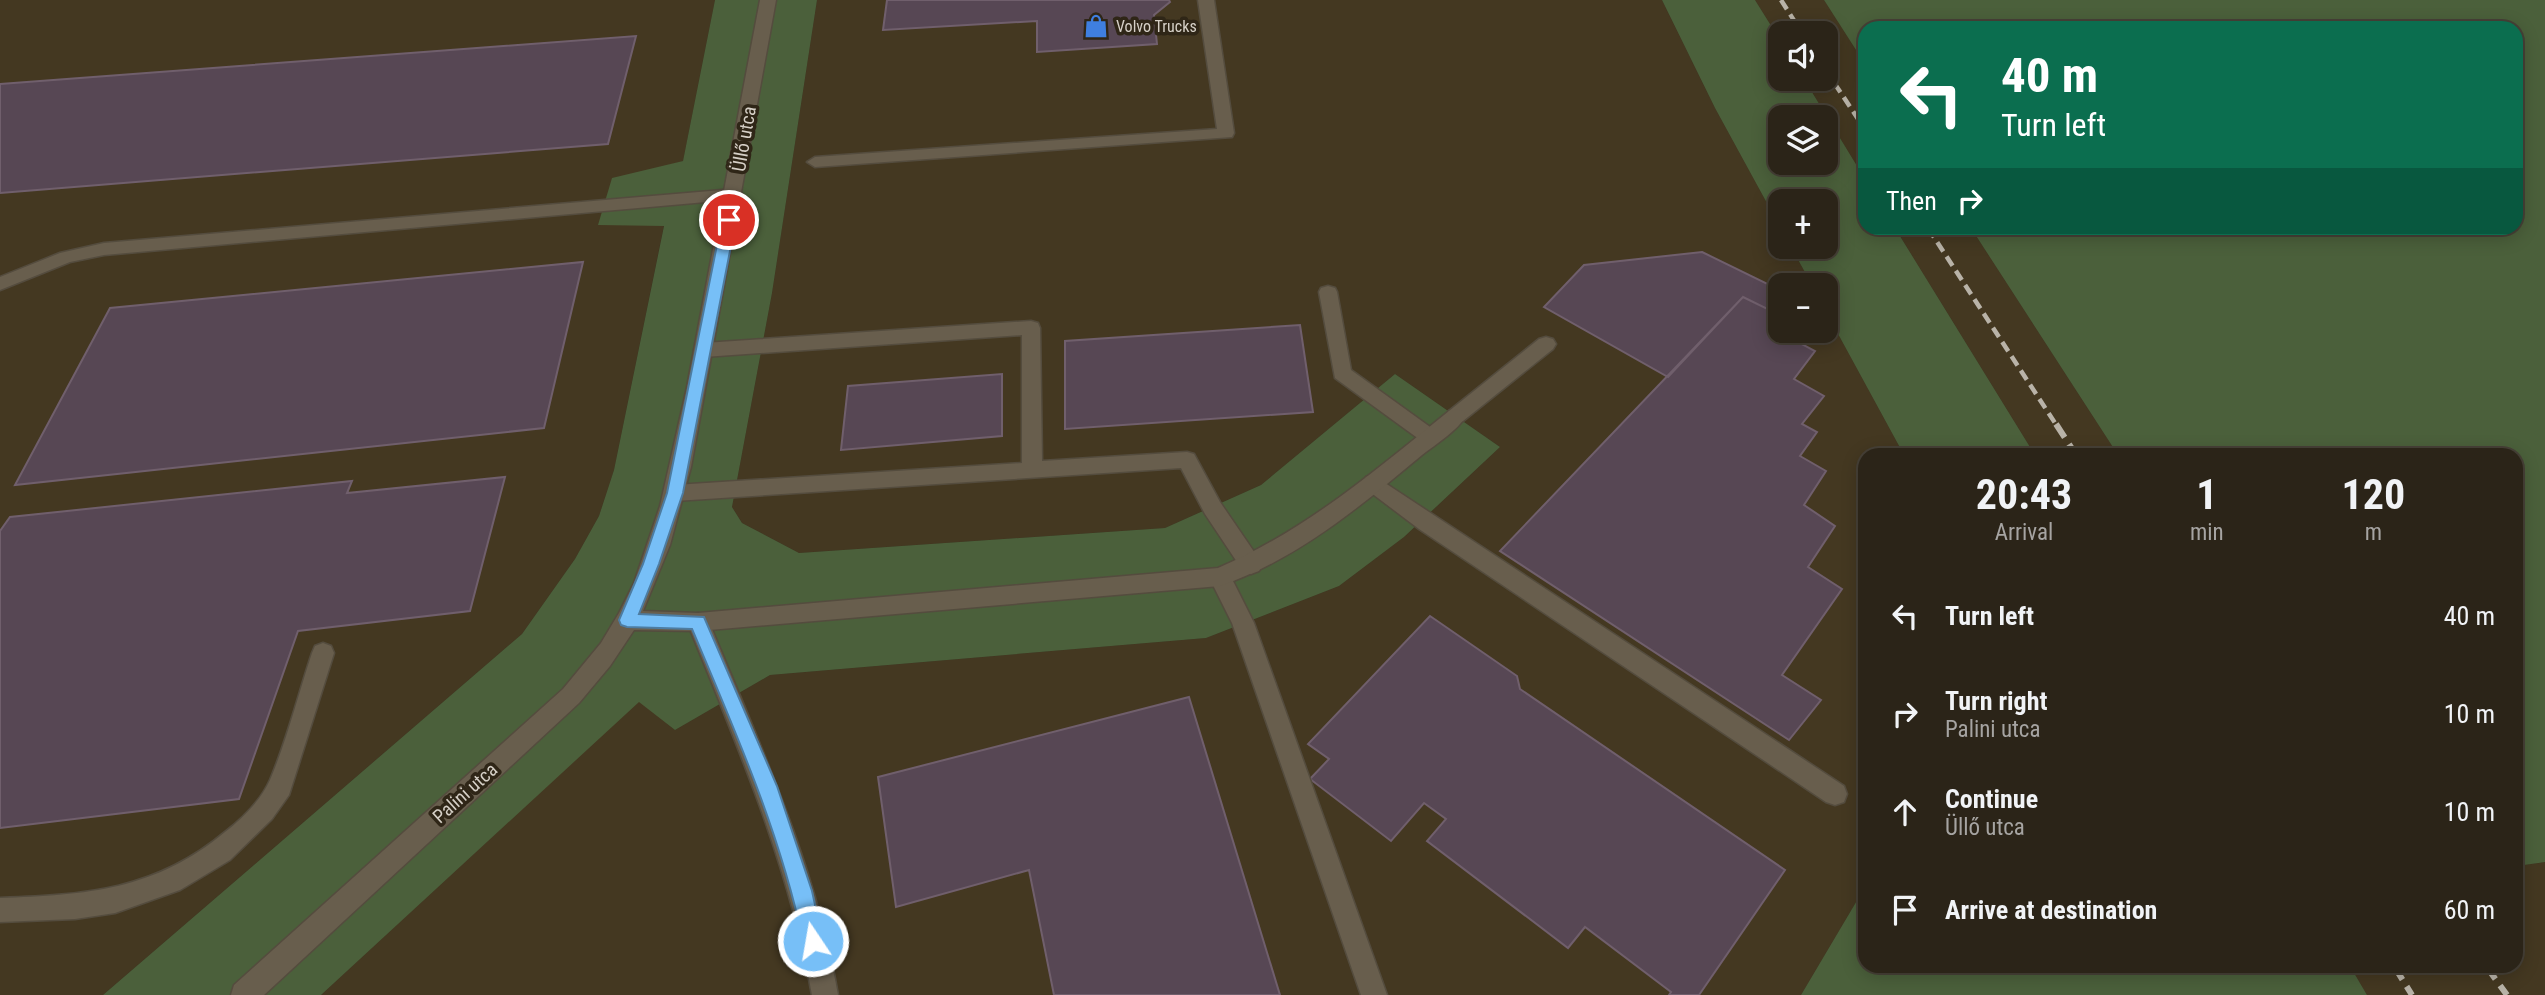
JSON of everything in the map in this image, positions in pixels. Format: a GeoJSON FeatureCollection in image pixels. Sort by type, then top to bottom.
{"type":"FeatureCollection","features":[{"type":"Feature","properties":{"kind":"street","name":"Üllő utca"},"geometry":{"type":"LineString","coordinates":[[651,564],[675,493],[734,195],[768,0]]}},
{"type":"Feature","properties":{"kind":"street"},"geometry":{"type":"LineString","coordinates":[[815,162],[1226,133],[1206,0]]}},
{"type":"Feature","properties":{"kind":"street"},"geometry":{"type":"LineString","coordinates":[[0,284],[66,257],[104,249],[734,195]]}},
{"type":"Feature","properties":{"kind":"street"},"geometry":{"type":"LineString","coordinates":[[1328,292],[1342,373],[1430,438]]}},
{"type":"Feature","properties":{"kind":"street"},"geometry":{"type":"LineString","coordinates":[[704,349],[1031,328],[1032,469]]}},
{"type":"Feature","properties":{"kind":"street"},"geometry":{"type":"LineString","coordinates":[[627,620],[698,622],[1220,577],[1251,565],[1341,508],[1546,344]]}},
{"type":"Feature","properties":{"kind":"street"},"geometry":{"type":"LineString","coordinates":[[675,493],[1186,460],[1212,508],[1251,565]]}},
{"type":"Feature","properties":{"kind":"street"},"geometry":{"type":"LineString","coordinates":[[1373,484],[1427,523],[1835,794]]}},
{"type":"Feature","properties":{"kind":"street","name":"Palini utca"},"geometry":{"type":"LineString","coordinates":[[244,995],[571,696],[595,669],[627,620],[651,564]]}},
{"type":"Feature","properties":{"kind":"street"},"geometry":{"type":"LineString","coordinates":[[1220,577],[1243,622],[1374,995]]}},
{"type":"Feature","properties":{"kind":"street"},"geometry":{"type":"LineString","coordinates":[[698,622],[768,786],[803,891],[825,995]]}},
{"type":"Feature","properties":{"kind":"street"},"geometry":{"type":"LineString","coordinates":[[0,910],[86,906],[128,896],[177,878],[207,863],[229,846],[269,807],[280,788],[323,653]]}},
{"type":"Feature","properties":{"kind":"shaded area"},"geometry":{"type":"Polygon","coordinates":[[[0,0],[715,0],[683,161],[653,170],[599,225],[664,225],[614,470],[599,516],[575,559],[522,634],[103,995],[0,995],[0,0]]]}},
{"type":"Feature","properties":{"kind":"shaded area"},"geometry":{"type":"Polygon","coordinates":[[[817,0],[1662,0],[1715,108],[1768,205],[1768,259],[1798,259],[1805,273],[1768,273],[1768,343],[1838,343],[1838,334],[1900,448],[1858,448],[1858,899],[1801,995],[321,995],[639,701],[675,730],[770,675],[1206,638],[1339,586],[1404,537],[1500,447],[1395,374],[1261,485],[1165,528],[799,553],[742,523],[732,507],[772,293],[817,0]]]}},
{"type":"Feature","properties":{"kind":"shaded area"},"geometry":{"type":"Polygon","coordinates":[[[1755,0],[1824,0],[1837,21],[1768,21],[1755,0]]]}},
{"type":"Feature","properties":{"kind":"shaded area"},"geometry":{"type":"Polygon","coordinates":[[[1838,22],[1858,53],[1858,168],[1838,135],[1838,105],[1820,105],[1811,91],[1838,91],[1838,22]]]}},
{"type":"Feature","properties":{"kind":"shaded area"},"geometry":{"type":"Polygon","coordinates":[[[1899,235],[1976,235],[2113,448],[2031,448],[1899,235]]]}},
{"type":"Feature","properties":{"kind":"shaded area"},"geometry":{"type":"Polygon","coordinates":[[[2545,862],[2545,995],[2367,995],[2354,973],[2523,973],[2523,865],[2545,862]]]}},
{"type":"Feature","properties":{"kind":"green space"},"geometry":{"type":"Polygon","coordinates":[[[715,0],[817,0],[772,293],[732,507],[742,523],[799,553],[1165,528],[1261,485],[1395,374],[1500,447],[1404,537],[1339,586],[1206,638],[770,675],[675,730],[639,702],[321,995],[103,995],[522,634],[575,559],[599,516],[614,470],[664,226],[598,225],[612,178],[683,161],[715,0]]]}},
{"type":"Feature","properties":{"kind":"green space"},"geometry":{"type":"Polygon","coordinates":[[[1662,0],[1755,0],[1768,21],[1768,91],[1811,91],[1820,105],[1768,105],[1768,175],[1838,175],[1838,135],[1858,168],[1858,235],[1899,235],[2031,448],[1900,448],[1838,334],[1838,273],[1805,273],[1798,259],[1838,259],[1838,189],[1768,189],[1768,205],[1715,108],[1662,0]]]}},
{"type":"Feature","properties":{"kind":"green space"},"geometry":{"type":"Polygon","coordinates":[[[1824,0],[2545,0],[2545,862],[2523,865],[2523,448],[2113,448],[1976,235],[2523,235],[2523,21],[1858,21],[1858,53],[1824,0]]]}},
{"type":"Feature","properties":{"kind":"green space"},"geometry":{"type":"Polygon","coordinates":[[[1858,899],[1858,973],[2354,973],[2367,995],[1801,995],[1858,899]]]}},
{"type":"Feature","properties":{"kind":"building","name":"Volvo Trucks"},"geometry":{"type":"Polygon","coordinates":[[[887,0],[1170,2],[1154,15],[1157,44],[1037,52],[1037,21],[883,30],[887,0]]]}},
{"type":"Feature","properties":{"kind":"building"},"geometry":{"type":"Polygon","coordinates":[[[636,36],[608,144],[0,193],[0,84],[636,36]]]}},
{"type":"Feature","properties":{"kind":"building"},"geometry":{"type":"Polygon","coordinates":[[[1702,252],[1768,284],[1768,309],[1743,297],[1668,377],[1544,307],[1584,265],[1702,252]]]}},
{"type":"Feature","properties":{"kind":"building"},"geometry":{"type":"Polygon","coordinates":[[[583,262],[544,428],[15,485],[110,308],[583,262]]]}},
{"type":"Feature","properties":{"kind":"building"},"geometry":{"type":"Polygon","coordinates":[[[1743,297],[1768,309],[1768,343],[1800,343],[1815,351],[1794,379],[1824,396],[1802,424],[1817,432],[1800,456],[1826,471],[1804,505],[1835,526],[1808,567],[1842,589],[1782,675],[1821,700],[1789,740],[1500,551],[1743,297]]]}},
{"type":"Feature","properties":{"kind":"building"},"geometry":{"type":"Polygon","coordinates":[[[1300,325],[1313,412],[1065,429],[1065,341],[1300,325]]]}},
{"type":"Feature","properties":{"kind":"building"},"geometry":{"type":"Polygon","coordinates":[[[1002,374],[1002,436],[841,450],[848,386],[1002,374]]]}},
{"type":"Feature","properties":{"kind":"building"},"geometry":{"type":"Polygon","coordinates":[[[505,477],[470,611],[298,631],[239,799],[0,828],[0,531],[10,517],[352,481],[347,493],[505,477]]]}},
{"type":"Feature","properties":{"kind":"building"},"geometry":{"type":"Polygon","coordinates":[[[1430,616],[1517,676],[1520,689],[1785,870],[1699,995],[1669,995],[1671,992],[1585,927],[1568,948],[1427,841],[1446,819],[1424,803],[1391,841],[1310,779],[1329,759],[1308,744],[1430,616]]]}},
{"type":"Feature","properties":{"kind":"building"},"geometry":{"type":"Polygon","coordinates":[[[1189,697],[1280,995],[1054,995],[1029,870],[896,907],[878,777],[1189,697]]]}},
{"type":"Feature","properties":{"kind":"railway"},"geometry":{"type":"LineString","coordinates":[[1781,0],[1794,21]]}},
{"type":"Feature","properties":{"kind":"railway"},"geometry":{"type":"LineString","coordinates":[[1838,89],[1858,119]]}},
{"type":"Feature","properties":{"kind":"railway"},"geometry":{"type":"LineString","coordinates":[[1933,235],[2057,426]]}},
{"type":"Feature","properties":{"kind":"railway"},"geometry":{"type":"LineString","coordinates":[[2056,424],[2071,448]]}},
{"type":"Feature","properties":{"kind":"railway"},"geometry":{"type":"LineString","coordinates":[[2398,973],[2412,995]]}},
{"type":"Feature","properties":{"kind":"railway"},"geometry":{"type":"LineString","coordinates":[[2491,973],[2507,995]]}},
{"type":"Feature","properties":{"kind":"place","name":"Volvo Trucks"},"geometry":{"type":"Point","coordinates":[1096,26]}},
{"type":"Feature","properties":{"kind":"route"},"geometry":{"type":"LineString","coordinates":[[729,220],[675,493],[642,589],[627,620],[698,622],[768,786],[803,891],[813,941]]}}]}
